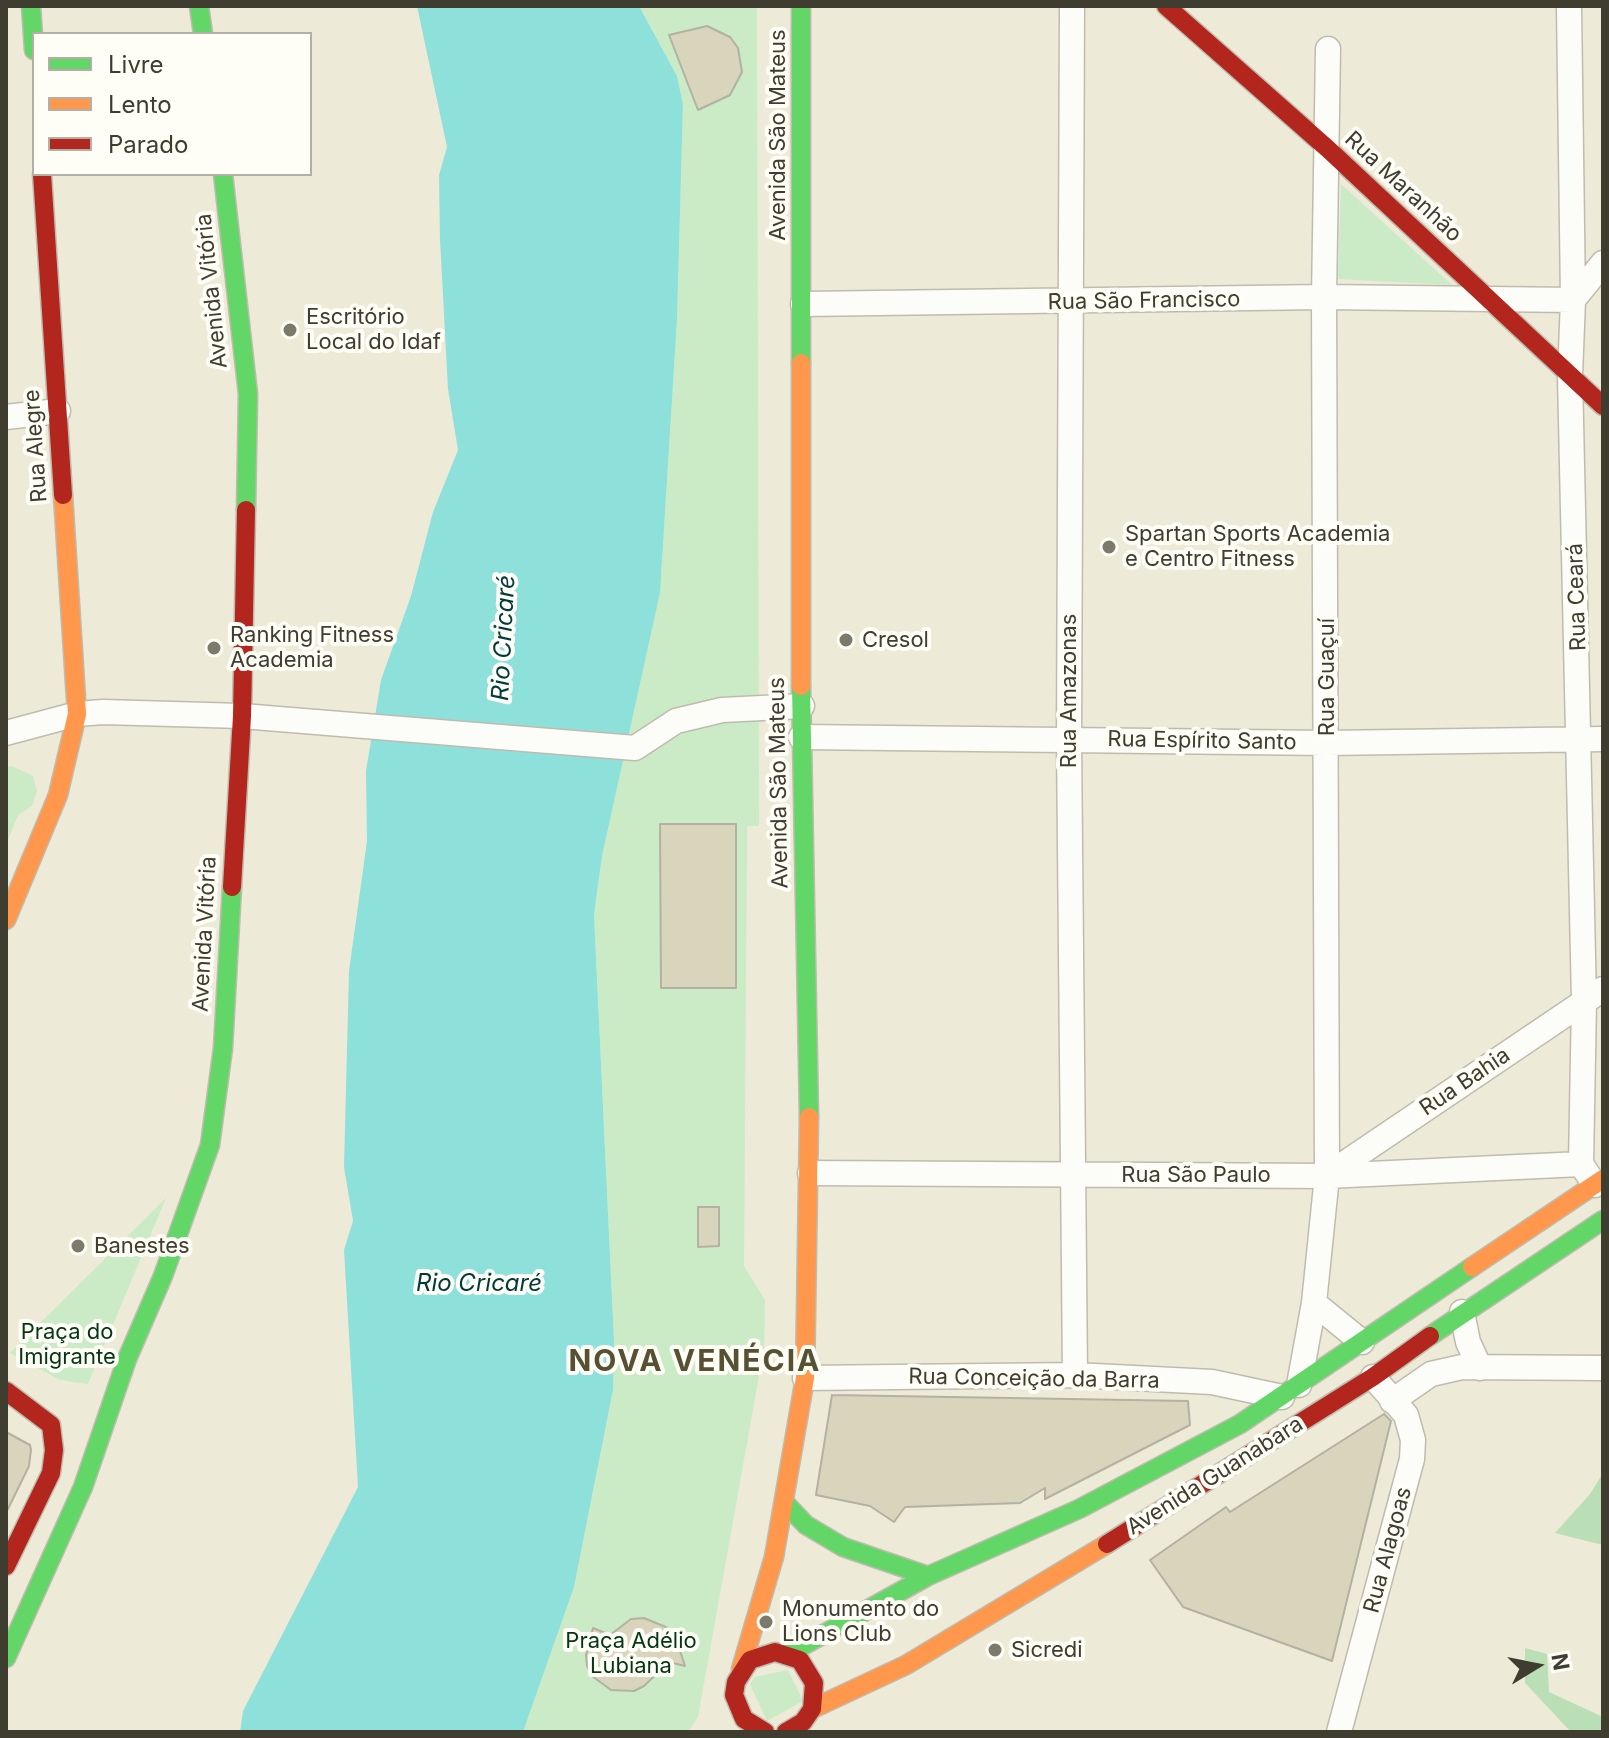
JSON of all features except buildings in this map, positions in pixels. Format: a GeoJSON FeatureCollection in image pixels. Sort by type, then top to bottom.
{"type":"FeatureCollection","features":[{"type":"Feature","properties":{"kind":"main road"},"geometry":{"type":"LineString","coordinates":[[31,6],[33,32]]}},
{"type":"Feature","properties":{"kind":"main road"},"geometry":{"type":"LineString","coordinates":[[199,6],[203,32]]}},
{"type":"Feature","properties":{"kind":"main road","name":"Avenida São Mateus"},"geometry":{"type":"LineString","coordinates":[[765,1732],[733,1714],[736,1682],[774,1557],[805,1378],[810,1173],[801,737],[801,6]]}},
{"type":"Feature","properties":{"kind":"main road","name":"Rua Maranhão"},"geometry":{"type":"LineString","coordinates":[[1166,6],[1328,149],[1603,406]]}},
{"type":"Feature","properties":{"kind":"main road","name":"Rua Alegre"},"geometry":{"type":"LineString","coordinates":[[6,920],[58,795],[77,714],[42,176]]}},
{"type":"Feature","properties":{"kind":"main road","name":"Avenida Vitória"},"geometry":{"type":"LineString","coordinates":[[6,1658],[83,1487],[127,1359],[163,1276],[210,1145],[223,1048],[242,716],[248,394],[223,176]]}},
{"type":"Feature","properties":{"kind":"main road","name":"Avenida Guanabara"},"geometry":{"type":"LineString","coordinates":[[741,1669],[778,1641],[1079,1509],[1240,1424],[1599,1182]]}},
{"type":"Feature","properties":{"kind":"main road","name":"Avenida Guanabara"},"geometry":{"type":"LineString","coordinates":[[786,1732],[989,1618],[1373,1377],[1462,1312],[1603,1220]]}},
{"type":"Feature","properties":{"kind":"main road"},"geometry":{"type":"LineString","coordinates":[[96,1395],[127,1359]]}},
{"type":"Feature","properties":{"kind":"main road"},"geometry":{"type":"LineString","coordinates":[[6,1391],[59,1422],[51,1473],[14,1530],[6,1566]]}},
{"type":"Feature","properties":{"kind":"main road"},"geometry":{"type":"LineString","coordinates":[[784,1502],[806,1525],[843,1547],[928,1576]]}},
{"type":"Feature","properties":{"kind":"main road","name":"Avenida São Mateus"},"geometry":{"type":"LineString","coordinates":[[774,1557],[778,1641]]}},
{"type":"Feature","properties":{"kind":"main road"},"geometry":{"type":"LineString","coordinates":[[778,1641],[809,1670],[815,1696],[815,1718]]}},
{"type":"Feature","properties":{"kind":"street","name":"Rua Amazonas"},"geometry":{"type":"LineString","coordinates":[[1072,6],[1069,740],[1075,1375]]}},
{"type":"Feature","properties":{"kind":"street","name":"Rua Ceará"},"geometry":{"type":"LineString","coordinates":[[1569,6],[1573,300],[1570,376],[1592,740],[1594,995],[1581,1164]]}},
{"type":"Feature","properties":{"kind":"street","name":"Rua Guaçuí"},"geometry":{"type":"LineString","coordinates":[[1314,1303],[1327,1176],[1324,297],[1328,49]]}},
{"type":"Feature","properties":{"kind":"street"},"geometry":{"type":"LineString","coordinates":[[1573,300],[1603,263]]}},
{"type":"Feature","properties":{"kind":"street","name":"Rua São Francisco"},"geometry":{"type":"LineString","coordinates":[[803,304],[1070,303],[1324,297],[1573,300]]}},
{"type":"Feature","properties":{"kind":"street"},"geometry":{"type":"LineString","coordinates":[[6,417],[58,411]]}},
{"type":"Feature","properties":{"kind":"street"},"geometry":{"type":"LineString","coordinates":[[6,733],[77,714],[242,716],[635,748],[676,721],[722,710],[802,706]]}},
{"type":"Feature","properties":{"kind":"street","name":"Rua Espírito Santo"},"geometry":{"type":"LineString","coordinates":[[801,737],[1327,743],[1592,740]]}},
{"type":"Feature","properties":{"kind":"street","name":"Rua Bahia"},"geometry":{"type":"LineString","coordinates":[[1327,1176],[1594,995]]}},
{"type":"Feature","properties":{"kind":"street"},"geometry":{"type":"LineString","coordinates":[[1581,1164],[1599,1182]]}},
{"type":"Feature","properties":{"kind":"street","name":"Rua São Paulo"},"geometry":{"type":"LineString","coordinates":[[810,1173],[1327,1176],[1581,1164]]}},
{"type":"Feature","properties":{"kind":"street"},"geometry":{"type":"LineString","coordinates":[[1314,1303],[1362,1342]]}},
{"type":"Feature","properties":{"kind":"street","name":"Avenida Guanabara"},"geometry":{"type":"LineString","coordinates":[[1212,1382],[1290,1391],[1314,1303]]}},
{"type":"Feature","properties":{"kind":"street"},"geometry":{"type":"LineString","coordinates":[[1462,1312],[1468,1342],[1480,1368]]}},
{"type":"Feature","properties":{"kind":"street"},"geometry":{"type":"LineString","coordinates":[[1392,1401],[1431,1374],[1462,1367],[1603,1368]]}},
{"type":"Feature","properties":{"kind":"street","name":"Rua Conceição da Barra"},"geometry":{"type":"LineString","coordinates":[[805,1378],[1075,1375],[1212,1382]]}},
{"type":"Feature","properties":{"kind":"street","name":"Rua Alagoas"},"geometry":{"type":"LineString","coordinates":[[1339,1732],[1412,1459],[1411,1427],[1406,1415],[1373,1377]]}},
{"type":"Feature","properties":{"kind":"street"},"geometry":{"type":"LineString","coordinates":[[1212,1382],[1240,1424]]}},
{"type":"Feature","properties":{"kind":"green space","name":"Praça Adélio Lubiana"},"geometry":{"type":"Polygon","coordinates":[[[639,6],[757,6],[759,826],[747,826],[744,1266],[765,1300],[764,1348],[698,1717],[688,1732],[523,1732],[574,1587],[613,1390],[614,1341],[594,915],[602,856],[660,593],[677,320],[683,104],[677,76],[639,6]]]}},
{"type":"Feature","properties":{"kind":"green space"},"geometry":{"type":"Polygon","coordinates":[[[1341,184],[1452,285],[1338,279],[1341,184]]]}},
{"type":"Feature","properties":{"kind":"green space"},"geometry":{"type":"Polygon","coordinates":[[[12,766],[33,776],[37,791],[32,806],[18,815],[6,845],[6,767],[12,766]]]}},
{"type":"Feature","properties":{"kind":"green space","name":"Praça do Imigrante"},"geometry":{"type":"Polygon","coordinates":[[[166,1198],[88,1384],[60,1380],[10,1353],[166,1198]]]}},
{"type":"Feature","properties":{"kind":"green space"},"geometry":{"type":"Polygon","coordinates":[[[1603,1473],[1603,1545],[1555,1533],[1590,1494],[1603,1473]]]}},
{"type":"Feature","properties":{"kind":"green space"},"geometry":{"type":"Polygon","coordinates":[[[1525,1648],[1547,1654],[1549,1692],[1603,1717],[1603,1732],[1571,1732],[1525,1683],[1525,1648]]]}},
{"type":"Feature","properties":{"kind":"green space"},"geometry":{"type":"Polygon","coordinates":[[[788,1670],[803,1701],[767,1721],[750,1684],[755,1677],[788,1670]]]}},
{"type":"Feature","properties":{"kind":"water","name":"Rio Cricaré"},"geometry":{"type":"Polygon","coordinates":[[[417,6],[639,6],[677,76],[683,104],[677,320],[660,593],[602,856],[594,915],[614,1341],[613,1390],[574,1587],[523,1732],[240,1732],[243,1711],[358,1487],[344,1250],[353,1221],[344,1167],[349,971],[367,841],[366,771],[381,680],[411,596],[433,512],[458,450],[448,389],[440,239],[439,175],[447,147],[417,6]]]}},
{"type":"Feature","properties":{"kind":"traffic: fast"},"geometry":{"type":"LineString","coordinates":[[31,6],[33,32]]}},
{"type":"Feature","properties":{"kind":"traffic: fast"},"geometry":{"type":"LineString","coordinates":[[199,6],[203,32]]}},
{"type":"Feature","properties":{"kind":"traffic: fast"},"geometry":{"type":"LineString","coordinates":[[801,6],[801,363]]}},
{"type":"Feature","properties":{"kind":"traffic: fast"},"geometry":{"type":"LineString","coordinates":[[223,176],[248,394],[246,510]]}},
{"type":"Feature","properties":{"kind":"traffic: fast"},"geometry":{"type":"LineString","coordinates":[[801,686],[809,1117]]}},
{"type":"Feature","properties":{"kind":"traffic: fast"},"geometry":{"type":"LineString","coordinates":[[6,1658],[83,1487],[127,1359],[163,1276],[210,1145],[223,1048],[232,887]]}},
{"type":"Feature","properties":{"kind":"traffic: fast"},"geometry":{"type":"LineString","coordinates":[[1430,1336],[1603,1220]]}},
{"type":"Feature","properties":{"kind":"traffic: fast"},"geometry":{"type":"LineString","coordinates":[[788,1654],[928,1576],[1079,1509],[1240,1424],[1472,1267]]}},
{"type":"Feature","properties":{"kind":"traffic: fast"},"geometry":{"type":"LineString","coordinates":[[784,1502],[806,1525],[843,1547],[928,1576]]}},
{"type":"Feature","properties":{"kind":"traffic: slow"},"geometry":{"type":"LineString","coordinates":[[801,363],[801,686]]}},
{"type":"Feature","properties":{"kind":"traffic: slow"},"geometry":{"type":"LineString","coordinates":[[6,920],[58,795],[77,714],[63,495]]}},
{"type":"Feature","properties":{"kind":"traffic: slow"},"geometry":{"type":"LineString","coordinates":[[741,1669],[774,1557],[805,1378],[809,1117]]}},
{"type":"Feature","properties":{"kind":"traffic: slow"},"geometry":{"type":"LineString","coordinates":[[1472,1267],[1603,1179]]}},
{"type":"Feature","properties":{"kind":"traffic: slow"},"geometry":{"type":"LineString","coordinates":[[812,1709],[906,1665],[1107,1544]]}},
{"type":"Feature","properties":{"kind":"traffic: jam"},"geometry":{"type":"LineString","coordinates":[[1166,6],[1328,149],[1603,406]]}},
{"type":"Feature","properties":{"kind":"traffic: jam"},"geometry":{"type":"LineString","coordinates":[[42,176],[63,495]]}},
{"type":"Feature","properties":{"kind":"traffic: jam"},"geometry":{"type":"LineString","coordinates":[[232,887],[242,716],[246,510]]}},
{"type":"Feature","properties":{"kind":"traffic: jam"},"geometry":{"type":"LineString","coordinates":[[1107,1544],[1373,1377],[1430,1336]]}},
{"type":"Feature","properties":{"kind":"traffic: jam"},"geometry":{"type":"LineString","coordinates":[[6,1391],[51,1425]]}},
{"type":"Feature","properties":{"kind":"traffic: jam"},"geometry":{"type":"LineString","coordinates":[[6,1566],[51,1473],[54,1450],[51,1425]]}},
{"type":"Feature","properties":{"kind":"traffic: jam"},"geometry":{"type":"LineString","coordinates":[[765,1732],[744,1719],[734,1695],[736,1682],[750,1660],[775,1652],[800,1660],[814,1683],[812,1709],[803,1722],[786,1732]]}},
{"type":"Feature","properties":{"kind":"place","name":"Escritório Local do Idaf"},"geometry":{"type":"Point","coordinates":[290,330]}},
{"type":"Feature","properties":{"kind":"place","name":"Spartan Sports Academia e Centro Fitness"},"geometry":{"type":"Point","coordinates":[1109,547]}},
{"type":"Feature","properties":{"kind":"place","name":"Cresol"},"geometry":{"type":"Point","coordinates":[846,640]}},
{"type":"Feature","properties":{"kind":"place","name":"Ranking Fitness Academia"},"geometry":{"type":"Point","coordinates":[214,648]}},
{"type":"Feature","properties":{"kind":"place","name":"Banestes"},"geometry":{"type":"Point","coordinates":[78,1246]}},
{"type":"Feature","properties":{"kind":"place","name":"Monumento do Lions Club"},"geometry":{"type":"Point","coordinates":[766,1622]}},
{"type":"Feature","properties":{"kind":"place","name":"Sicredi"},"geometry":{"type":"Point","coordinates":[995,1650]}},
{"type":"Feature","properties":{"kind":"district","name":"NOVA VENÉCIA"},"geometry":{"type":"Point","coordinates":[695,1362]}}]}
